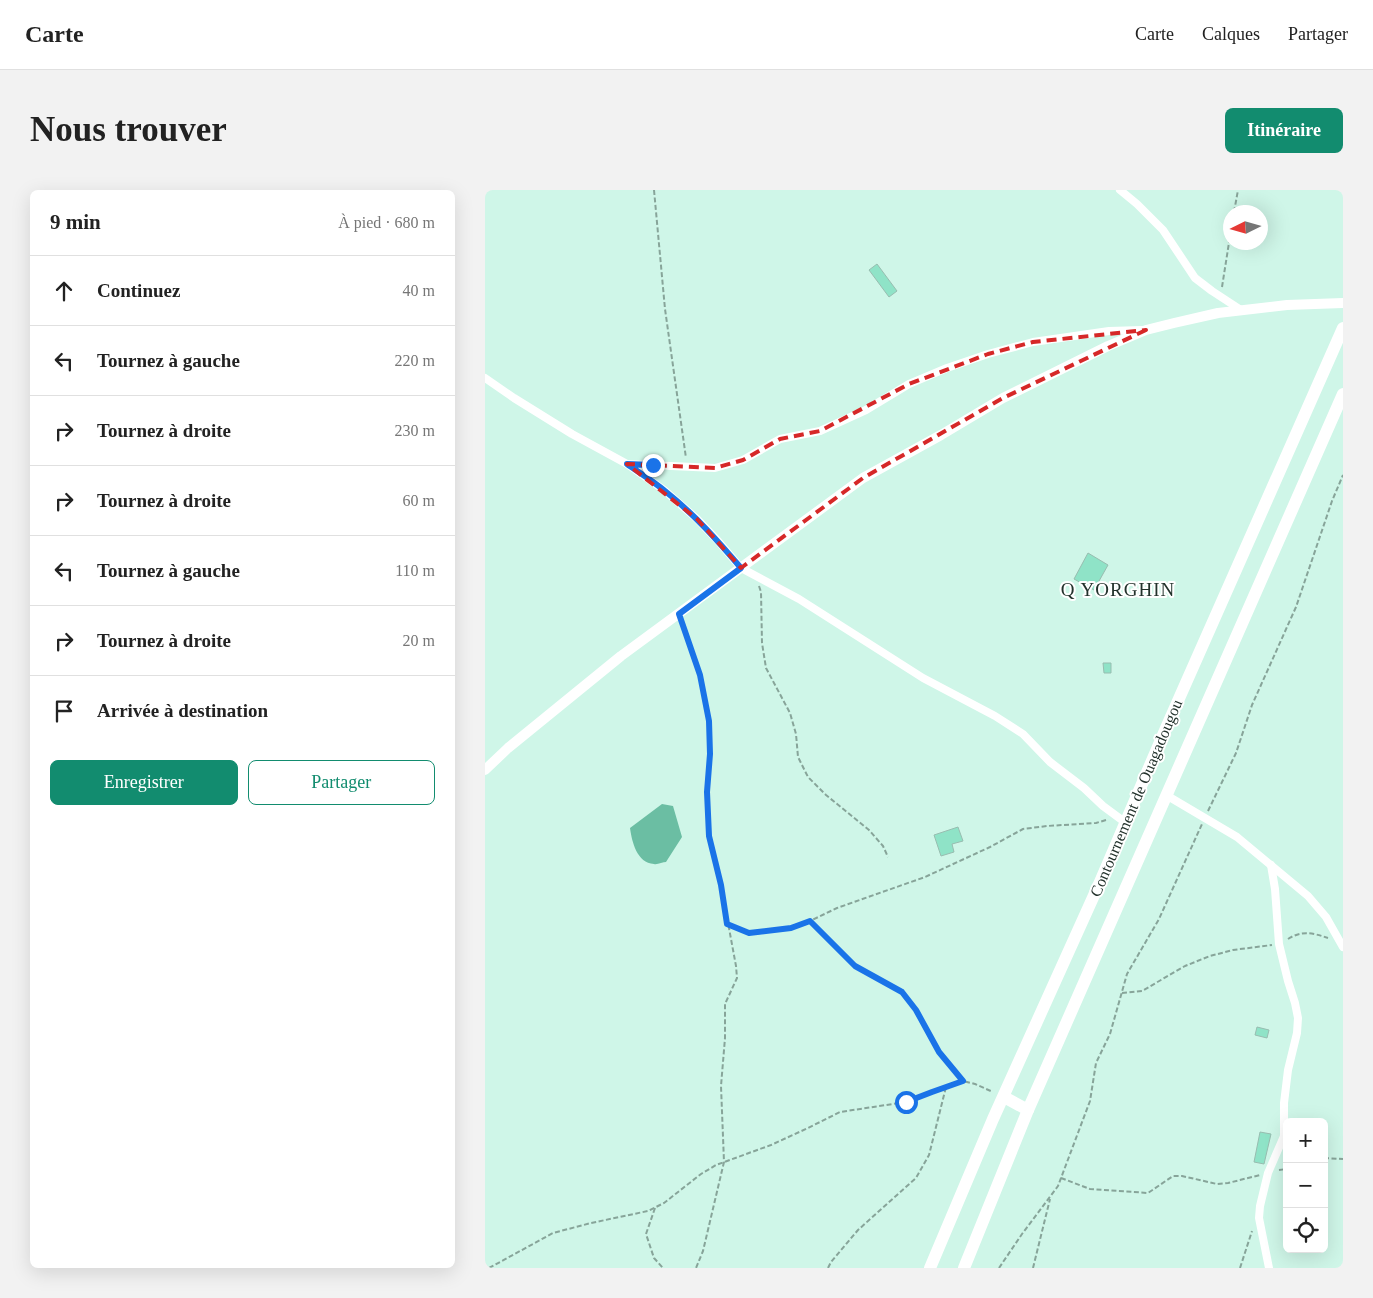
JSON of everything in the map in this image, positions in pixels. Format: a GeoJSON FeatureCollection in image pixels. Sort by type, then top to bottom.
{"type":"FeatureCollection","features":[{"type":"Feature","properties":{"kind":"highway","name":"Contournement de Ouagadougou"},"geometry":{"type":"LineString","coordinates":[[930,1268],[1121,820],[1343,328]]}},
{"type":"Feature","properties":{"kind":"highway","name":"Contournement de Ouagadougou"},"geometry":{"type":"LineString","coordinates":[[964,1268],[1028,1110],[1343,394]]}},
{"type":"Feature","properties":{"kind":"highway"},"geometry":{"type":"LineString","coordinates":[[1004,1097],[1028,1110]]}},
{"type":"Feature","properties":{"kind":"main road"},"geometry":{"type":"LineString","coordinates":[[485,770],[508,748],[621,656],[863,478],[1003,398],[1107,346],[1146,330],[1173,322],[1241,310],[1287,305],[1343,303]]}},
{"type":"Feature","properties":{"kind":"street"},"geometry":{"type":"LineString","coordinates":[[1120,190],[1163,230],[1195,278],[1241,310]]}},
{"type":"Feature","properties":{"kind":"street"},"geometry":{"type":"LineString","coordinates":[[627,464],[715,468],[743,460],[780,439],[820,431],[866,410],[909,384],[988,354],[1033,342],[1109,331],[1146,330]]}},
{"type":"Feature","properties":{"kind":"street"},"geometry":{"type":"LineString","coordinates":[[485,378],[572,434],[627,464],[664,490],[697,519],[741,568],[799,599],[923,678],[995,716],[1023,734],[1050,762],[1121,820]]}},
{"type":"Feature","properties":{"kind":"street"},"geometry":{"type":"LineString","coordinates":[[1166,795],[1237,837],[1308,896],[1326,917],[1341,944]]}},
{"type":"Feature","properties":{"kind":"street"},"geometry":{"type":"LineString","coordinates":[[1269,1268],[1259,1218],[1260,1206],[1268,1172],[1284,1136],[1284,1104],[1288,1070],[1297,1033],[1298,1018],[1279,944],[1275,889],[1271,865]]}},
{"type":"Feature","properties":{"kind":"path"},"geometry":{"type":"LineString","coordinates":[[654,190],[665,309],[687,468]]}},
{"type":"Feature","properties":{"kind":"path"},"geometry":{"type":"LineString","coordinates":[[1234,205],[1237,191]]}},
{"type":"Feature","properties":{"kind":"path"},"geometry":{"type":"LineString","coordinates":[[1221,297],[1228,250]]}},
{"type":"Feature","properties":{"kind":"path"},"geometry":{"type":"LineString","coordinates":[[999,1268],[1058,1186],[1090,1101],[1096,1063],[1110,1034],[1127,974],[1159,919],[1236,753],[1252,705],[1296,607],[1331,501],[1343,475]]}},
{"type":"Feature","properties":{"kind":"path"},"geometry":{"type":"LineString","coordinates":[[757,576],[761,592],[762,643],[766,668],[790,713],[796,734],[798,757],[808,777],[827,796],[869,830],[883,846],[888,857]]}},
{"type":"Feature","properties":{"kind":"path"},"geometry":{"type":"LineString","coordinates":[[679,614],[700,675],[709,721],[710,754],[707,792],[709,836],[721,885],[737,978],[725,1004],[725,1038],[721,1086],[724,1162],[703,1251],[696,1268]]}},
{"type":"Feature","properties":{"kind":"path"},"geometry":{"type":"LineString","coordinates":[[727,924],[749,933],[791,928],[837,908],[925,877],[990,847],[1023,829],[1121,820]]}},
{"type":"Feature","properties":{"kind":"path"},"geometry":{"type":"LineString","coordinates":[[810,921],[855,966],[902,992],[916,1010],[939,1052],[963,1081]]}},
{"type":"Feature","properties":{"kind":"path"},"geometry":{"type":"LineString","coordinates":[[1122,993],[1142,990],[1185,966],[1210,956],[1260,945],[1279,944],[1295,934],[1313,932],[1341,944]]}},
{"type":"Feature","properties":{"kind":"path"},"geometry":{"type":"LineString","coordinates":[[489,1268],[553,1232],[655,1208],[716,1165],[771,1145],[840,1112],[906,1102],[963,1081],[975,1084],[1004,1097]]}},
{"type":"Feature","properties":{"kind":"path"},"geometry":{"type":"LineString","coordinates":[[828,1268],[858,1230],[916,1178],[929,1154],[946,1087]]}},
{"type":"Feature","properties":{"kind":"path"},"geometry":{"type":"LineString","coordinates":[[1328,1158],[1343,1159]]}},
{"type":"Feature","properties":{"kind":"path"},"geometry":{"type":"LineString","coordinates":[[1061,1178],[1090,1190],[1148,1193],[1173,1176],[1182,1176],[1217,1184],[1283,1169]]}},
{"type":"Feature","properties":{"kind":"path"},"geometry":{"type":"LineString","coordinates":[[1033,1268],[1051,1196]]}},
{"type":"Feature","properties":{"kind":"path"},"geometry":{"type":"LineString","coordinates":[[655,1208],[646,1234],[654,1258],[663,1268]]}},
{"type":"Feature","properties":{"kind":"path"},"geometry":{"type":"LineString","coordinates":[[1240,1268],[1249,1238],[1259,1218]]}},
{"type":"Feature","properties":{"kind":"highlighted area"},"geometry":{"type":"Polygon","coordinates":[[[1146,330],[1003,398],[863,478],[741,568],[697,519],[627,464],[715,468],[743,460],[780,439],[820,431],[909,384],[988,354],[1033,342],[1146,330]]]}},
{"type":"Feature","properties":{"kind":"green space"},"geometry":{"type":"Polygon","coordinates":[[[662,804],[673,806],[682,837],[666,862],[648,863],[636,851],[630,828],[662,804]]]}},
{"type":"Feature","properties":{"kind":"building"},"geometry":{"type":"Polygon","coordinates":[[[877,264],[897,291],[889,297],[869,270],[877,264]]]}},
{"type":"Feature","properties":{"kind":"building"},"geometry":{"type":"Polygon","coordinates":[[[1088,553],[1108,565],[1094,590],[1074,579],[1088,553]]]}},
{"type":"Feature","properties":{"kind":"building"},"geometry":{"type":"Polygon","coordinates":[[[1103,663],[1111,663],[1111,673],[1104,673],[1103,663]]]}},
{"type":"Feature","properties":{"kind":"building"},"geometry":{"type":"Polygon","coordinates":[[[958,827],[963,841],[952,844],[954,852],[941,856],[934,835],[958,827]]]}},
{"type":"Feature","properties":{"kind":"building"},"geometry":{"type":"Polygon","coordinates":[[[1257,1027],[1269,1030],[1267,1038],[1255,1035],[1257,1027]]]}},
{"type":"Feature","properties":{"kind":"building"},"geometry":{"type":"Polygon","coordinates":[[[1260,1132],[1271,1134],[1264,1164],[1254,1162],[1260,1132]]]}},
{"type":"Feature","properties":{"kind":"district","name":"Q YORGHIN"},"geometry":{"type":"Point","coordinates":[1118,589]}},
{"type":"Feature","properties":{"kind":"route"},"geometry":{"type":"LineString","coordinates":[[653,465],[627,464],[664,490],[697,519],[741,568],[679,614],[700,675],[709,721],[710,754],[707,792],[709,836],[721,885],[727,924],[749,933],[791,928],[810,921],[855,966],[902,992],[916,1010],[939,1052],[963,1081],[906,1102]]}}]}
